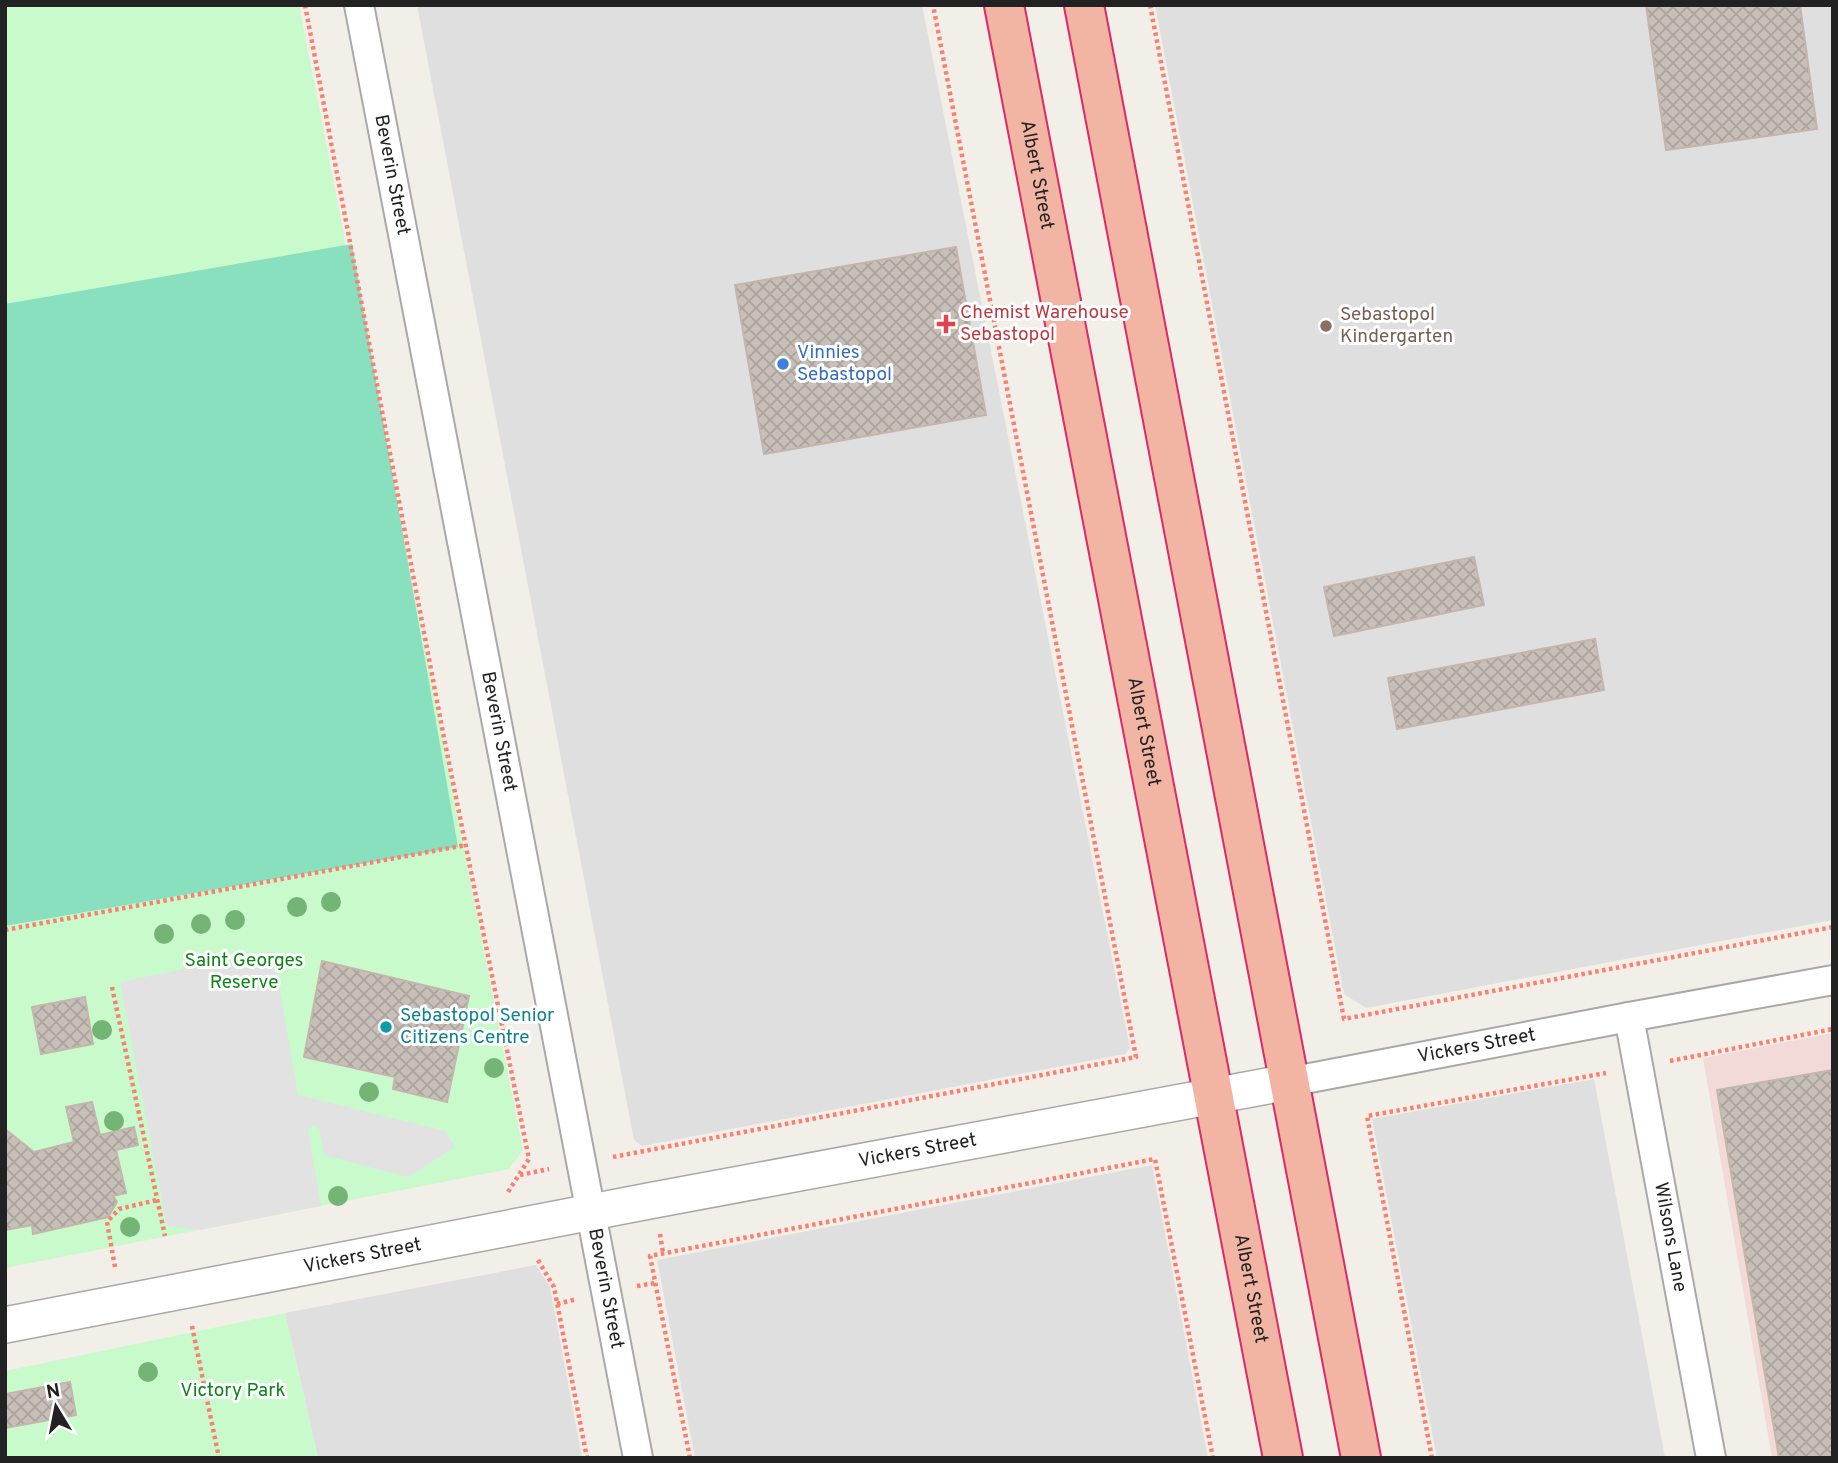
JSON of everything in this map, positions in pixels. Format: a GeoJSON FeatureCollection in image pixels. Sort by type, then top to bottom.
{"type":"FeatureCollection","features":[{"type":"Feature","properties":{"kind":"highway","name":"Albert Street"},"geometry":{"type":"LineString","coordinates":[[1004,5],[1283,1458]]}},
{"type":"Feature","properties":{"kind":"highway"},"geometry":{"type":"LineString","coordinates":[[1084,5],[1362,1458]]}},
{"type":"Feature","properties":{"kind":"street","name":"Beverin Street"},"geometry":{"type":"LineString","coordinates":[[359,5],[638,1458]]}},
{"type":"Feature","properties":{"kind":"street","name":"Vickers Street"},"geometry":{"type":"LineString","coordinates":[[5,1325],[654,1200],[1833,980]]}},
{"type":"Feature","properties":{"kind":"street","name":"Wilsons Lane"},"geometry":{"type":"LineString","coordinates":[[1629,1017],[1711,1458]]}},
{"type":"Feature","properties":{"kind":"path"},"geometry":{"type":"LineString","coordinates":[[305,5],[528,1159],[519,1175],[1136,1057],[933,5]]}},
{"type":"Feature","properties":{"kind":"path"},"geometry":{"type":"LineString","coordinates":[[1150,5],[1344,1019],[1833,927]]}},
{"type":"Feature","properties":{"kind":"path"},"geometry":{"type":"LineString","coordinates":[[5,930],[466,845]]}},
{"type":"Feature","properties":{"kind":"path"},"geometry":{"type":"LineString","coordinates":[[112,987],[165,1236]]}},
{"type":"Feature","properties":{"kind":"path"},"geometry":{"type":"LineString","coordinates":[[1432,1458],[1367,1116],[1833,1029]]}},
{"type":"Feature","properties":{"kind":"path"},"geometry":{"type":"LineString","coordinates":[[690,1458],[650,1256],[1156,1159],[1213,1458]]}},
{"type":"Feature","properties":{"kind":"path"},"geometry":{"type":"LineString","coordinates":[[115,1267],[107,1223],[119,1209],[157,1200]]}},
{"type":"Feature","properties":{"kind":"path"},"geometry":{"type":"LineString","coordinates":[[538,1259],[554,1287],[587,1458]]}},
{"type":"Feature","properties":{"kind":"path"},"geometry":{"type":"LineString","coordinates":[[192,1326],[219,1458]]}},
{"type":"Feature","properties":{"kind":"shaded area"},"geometry":{"type":"Polygon","coordinates":[[[417,5],[922,5],[1130,1048],[1125,1054],[642,1146],[634,1140],[417,5]]]}},
{"type":"Feature","properties":{"kind":"shaded area"},"geometry":{"type":"Polygon","coordinates":[[[1155,5],[1833,5],[1833,920],[1366,1008],[1344,994],[1155,5]]]}},
{"type":"Feature","properties":{"kind":"shaded area"},"geometry":{"type":"Polygon","coordinates":[[[273,951],[298,1095],[445,1131],[455,1147],[408,1177],[324,1155],[319,1128],[313,1125],[308,1130],[321,1206],[200,1230],[167,1226],[120,982],[273,951]]]}},
{"type":"Feature","properties":{"kind":"shaded area"},"geometry":{"type":"Polygon","coordinates":[[[1833,1033],[1833,1458],[1772,1458],[1703,1058],[1833,1033]]]}},
{"type":"Feature","properties":{"kind":"shaded area"},"geometry":{"type":"Polygon","coordinates":[[[1594,1079],[1665,1458],[1437,1458],[1372,1119],[1594,1079]]]}},
{"type":"Feature","properties":{"kind":"shaded area"},"geometry":{"type":"Polygon","coordinates":[[[1152,1165],[1208,1458],[695,1458],[657,1260],[1152,1165]]]}},
{"type":"Feature","properties":{"kind":"shaded area"},"geometry":{"type":"Polygon","coordinates":[[[536,1265],[550,1287],[582,1458],[318,1458],[285,1313],[536,1265]]]}},
{"type":"Feature","properties":{"kind":"green space","name":"Saint Georges Reserve"},"geometry":{"type":"Polygon","coordinates":[[[5,5],[299,5],[523,1150],[509,1169],[5,1268],[5,5]]]}},
{"type":"Feature","properties":{"kind":"green space"},"geometry":{"type":"Polygon","coordinates":[[[352,244],[458,847],[5,926],[5,304],[352,244]]]}},
{"type":"Feature","properties":{"kind":"green space","name":"Victory Park"},"geometry":{"type":"Polygon","coordinates":[[[285,1313],[318,1458],[5,1458],[5,1371],[285,1313]]]}},
{"type":"Feature","properties":{"kind":"building"},"geometry":{"type":"Polygon","coordinates":[[[1646,5],[1800,5],[1817,129],[1666,150],[1646,5]]]}},
{"type":"Feature","properties":{"kind":"building"},"geometry":{"type":"Polygon","coordinates":[[[956,247],[986,415],[764,454],[735,285],[956,247]]]}},
{"type":"Feature","properties":{"kind":"building"},"geometry":{"type":"Polygon","coordinates":[[[1474,557],[1484,605],[1334,636],[1324,587],[1474,557]]]}},
{"type":"Feature","properties":{"kind":"building"},"geometry":{"type":"Polygon","coordinates":[[[1595,639],[1604,690],[1397,729],[1388,678],[1595,639]]]}},
{"type":"Feature","properties":{"kind":"building","name":"Sebastopol Senior Citizens Centre"},"geometry":{"type":"Polygon","coordinates":[[[322,961],[469,996],[447,1102],[393,1089],[395,1077],[304,1057],[322,961]]]}},
{"type":"Feature","properties":{"kind":"building"},"geometry":{"type":"Polygon","coordinates":[[[85,997],[93,1044],[41,1054],[32,1007],[85,997]]]}},
{"type":"Feature","properties":{"kind":"building"},"geometry":{"type":"Polygon","coordinates":[[[1833,1070],[1833,1458],[1779,1458],[1717,1090],[1833,1070]]]}},
{"type":"Feature","properties":{"kind":"building"},"geometry":{"type":"Polygon","coordinates":[[[92,1102],[100,1135],[134,1127],[138,1145],[116,1150],[126,1193],[113,1196],[117,1202],[108,1217],[33,1234],[32,1225],[5,1230],[5,1129],[34,1152],[74,1142],[66,1107],[92,1102]]]}},
{"type":"Feature","properties":{"kind":"building"},"geometry":{"type":"Polygon","coordinates":[[[70,1382],[76,1415],[5,1428],[5,1394],[70,1382]]]}},
{"type":"Feature","properties":{"kind":"place","name":"Chemist Warehouse Sebastopol"},"geometry":{"type":"Point","coordinates":[946,324]}},
{"type":"Feature","properties":{"kind":"place","name":"Sebastopol Kindergarten"},"geometry":{"type":"Point","coordinates":[1326,326]}},
{"type":"Feature","properties":{"kind":"place","name":"Vinnies Sebastopol"},"geometry":{"type":"Point","coordinates":[783,364]}},
{"type":"Feature","properties":{"kind":"place","name":"Sebastopol Senior Citizens Centre"},"geometry":{"type":"Point","coordinates":[386,1027]}}]}
